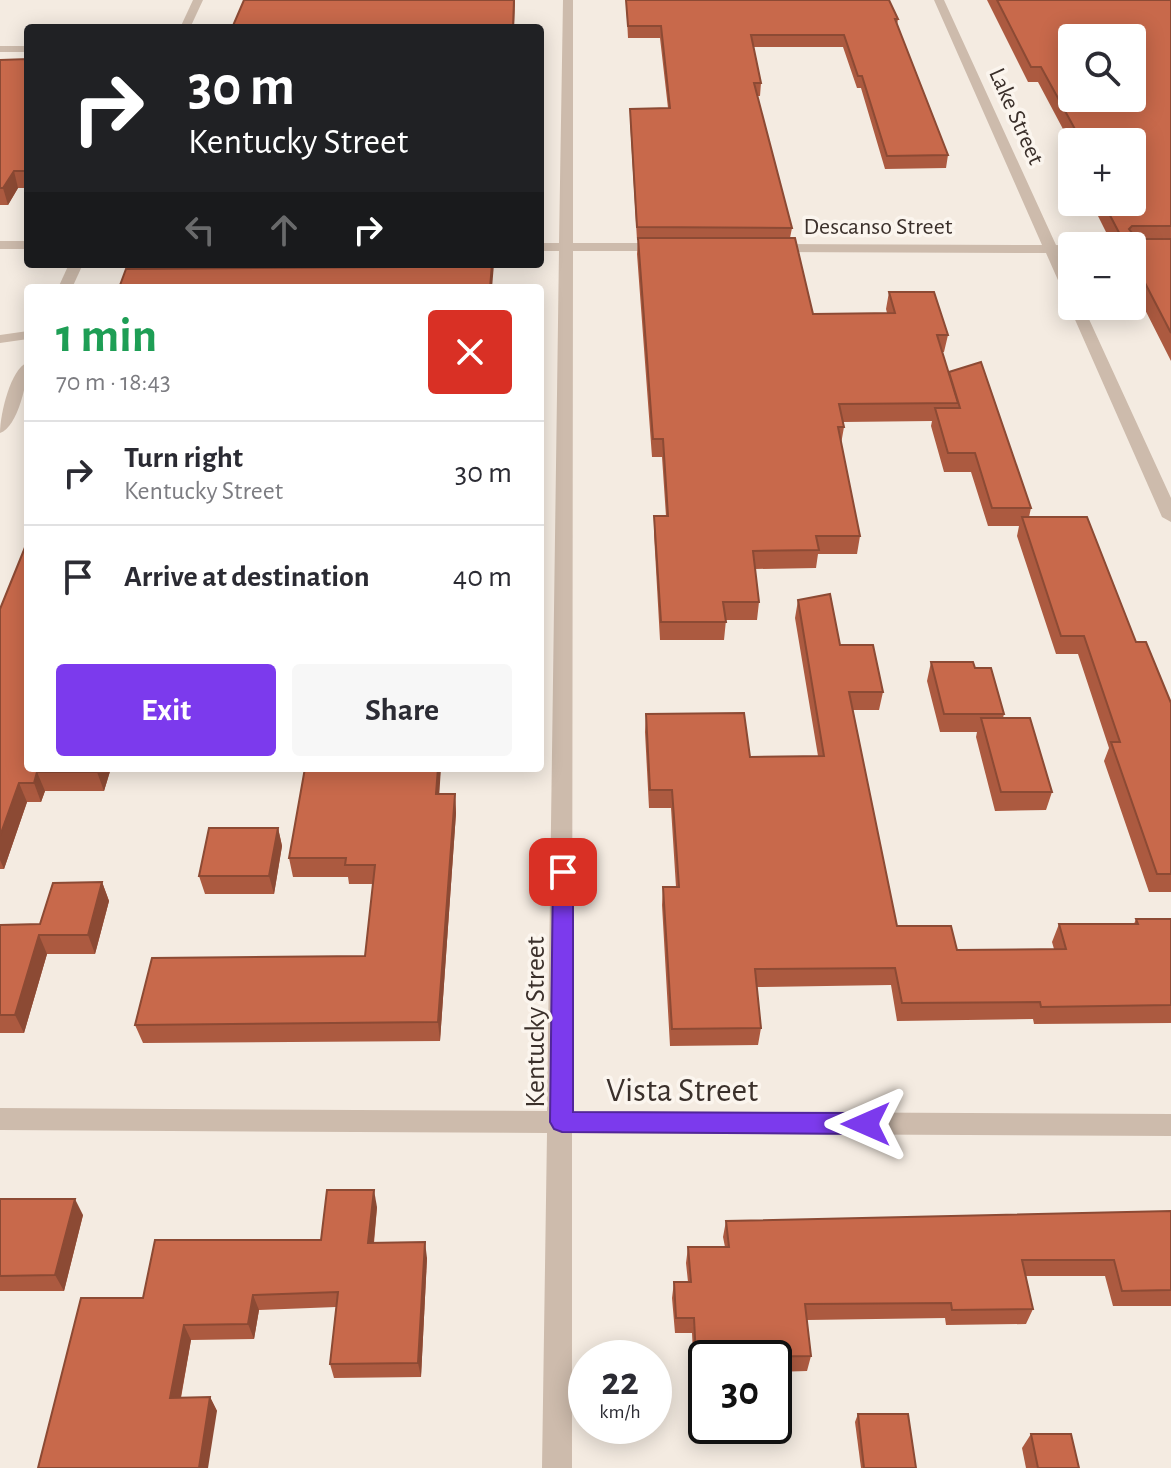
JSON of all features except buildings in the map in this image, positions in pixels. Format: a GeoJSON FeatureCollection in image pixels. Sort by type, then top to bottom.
{"type":"FeatureCollection","features":[{"type":"Feature","properties":{"kind":"street"},"geometry":{"type":"LineString","coordinates":[[187,24],[198,0]]}},
{"type":"Feature","properties":{"kind":"street","name":"Kentucky Street"},"geometry":{"type":"LineString","coordinates":[[557,1468],[562,1122],[568,0]]}},
{"type":"Feature","properties":{"kind":"street","name":"Lake Street"},"geometry":{"type":"LineString","coordinates":[[939,0],[1058,265]]}},
{"type":"Feature","properties":{"kind":"street"},"geometry":{"type":"LineString","coordinates":[[0,49],[24,49]]}},
{"type":"Feature","properties":{"kind":"street"},"geometry":{"type":"LineString","coordinates":[[0,245],[24,245]]}},
{"type":"Feature","properties":{"kind":"street"},"geometry":{"type":"LineString","coordinates":[[544,247],[676,247]]}},
{"type":"Feature","properties":{"kind":"street","name":"Descanso Street"},"geometry":{"type":"LineString","coordinates":[[754,248],[1058,248]]}},
{"type":"Feature","properties":{"kind":"street"},"geometry":{"type":"LineString","coordinates":[[1082,320],[1171,517]]}},
{"type":"Feature","properties":{"kind":"street"},"geometry":{"type":"LineString","coordinates":[[0,339],[24,336]]}},
{"type":"Feature","properties":{"kind":"street"},"geometry":{"type":"LineString","coordinates":[[0,428],[24,376]]}},
{"type":"Feature","properties":{"kind":"street","name":"Vista Street"},"geometry":{"type":"LineString","coordinates":[[0,1119],[1171,1125]]}},
{"type":"Feature","properties":{"kind":"route"},"geometry":{"type":"LineString","coordinates":[[563,872],[562,1122],[866,1124]]}}]}
